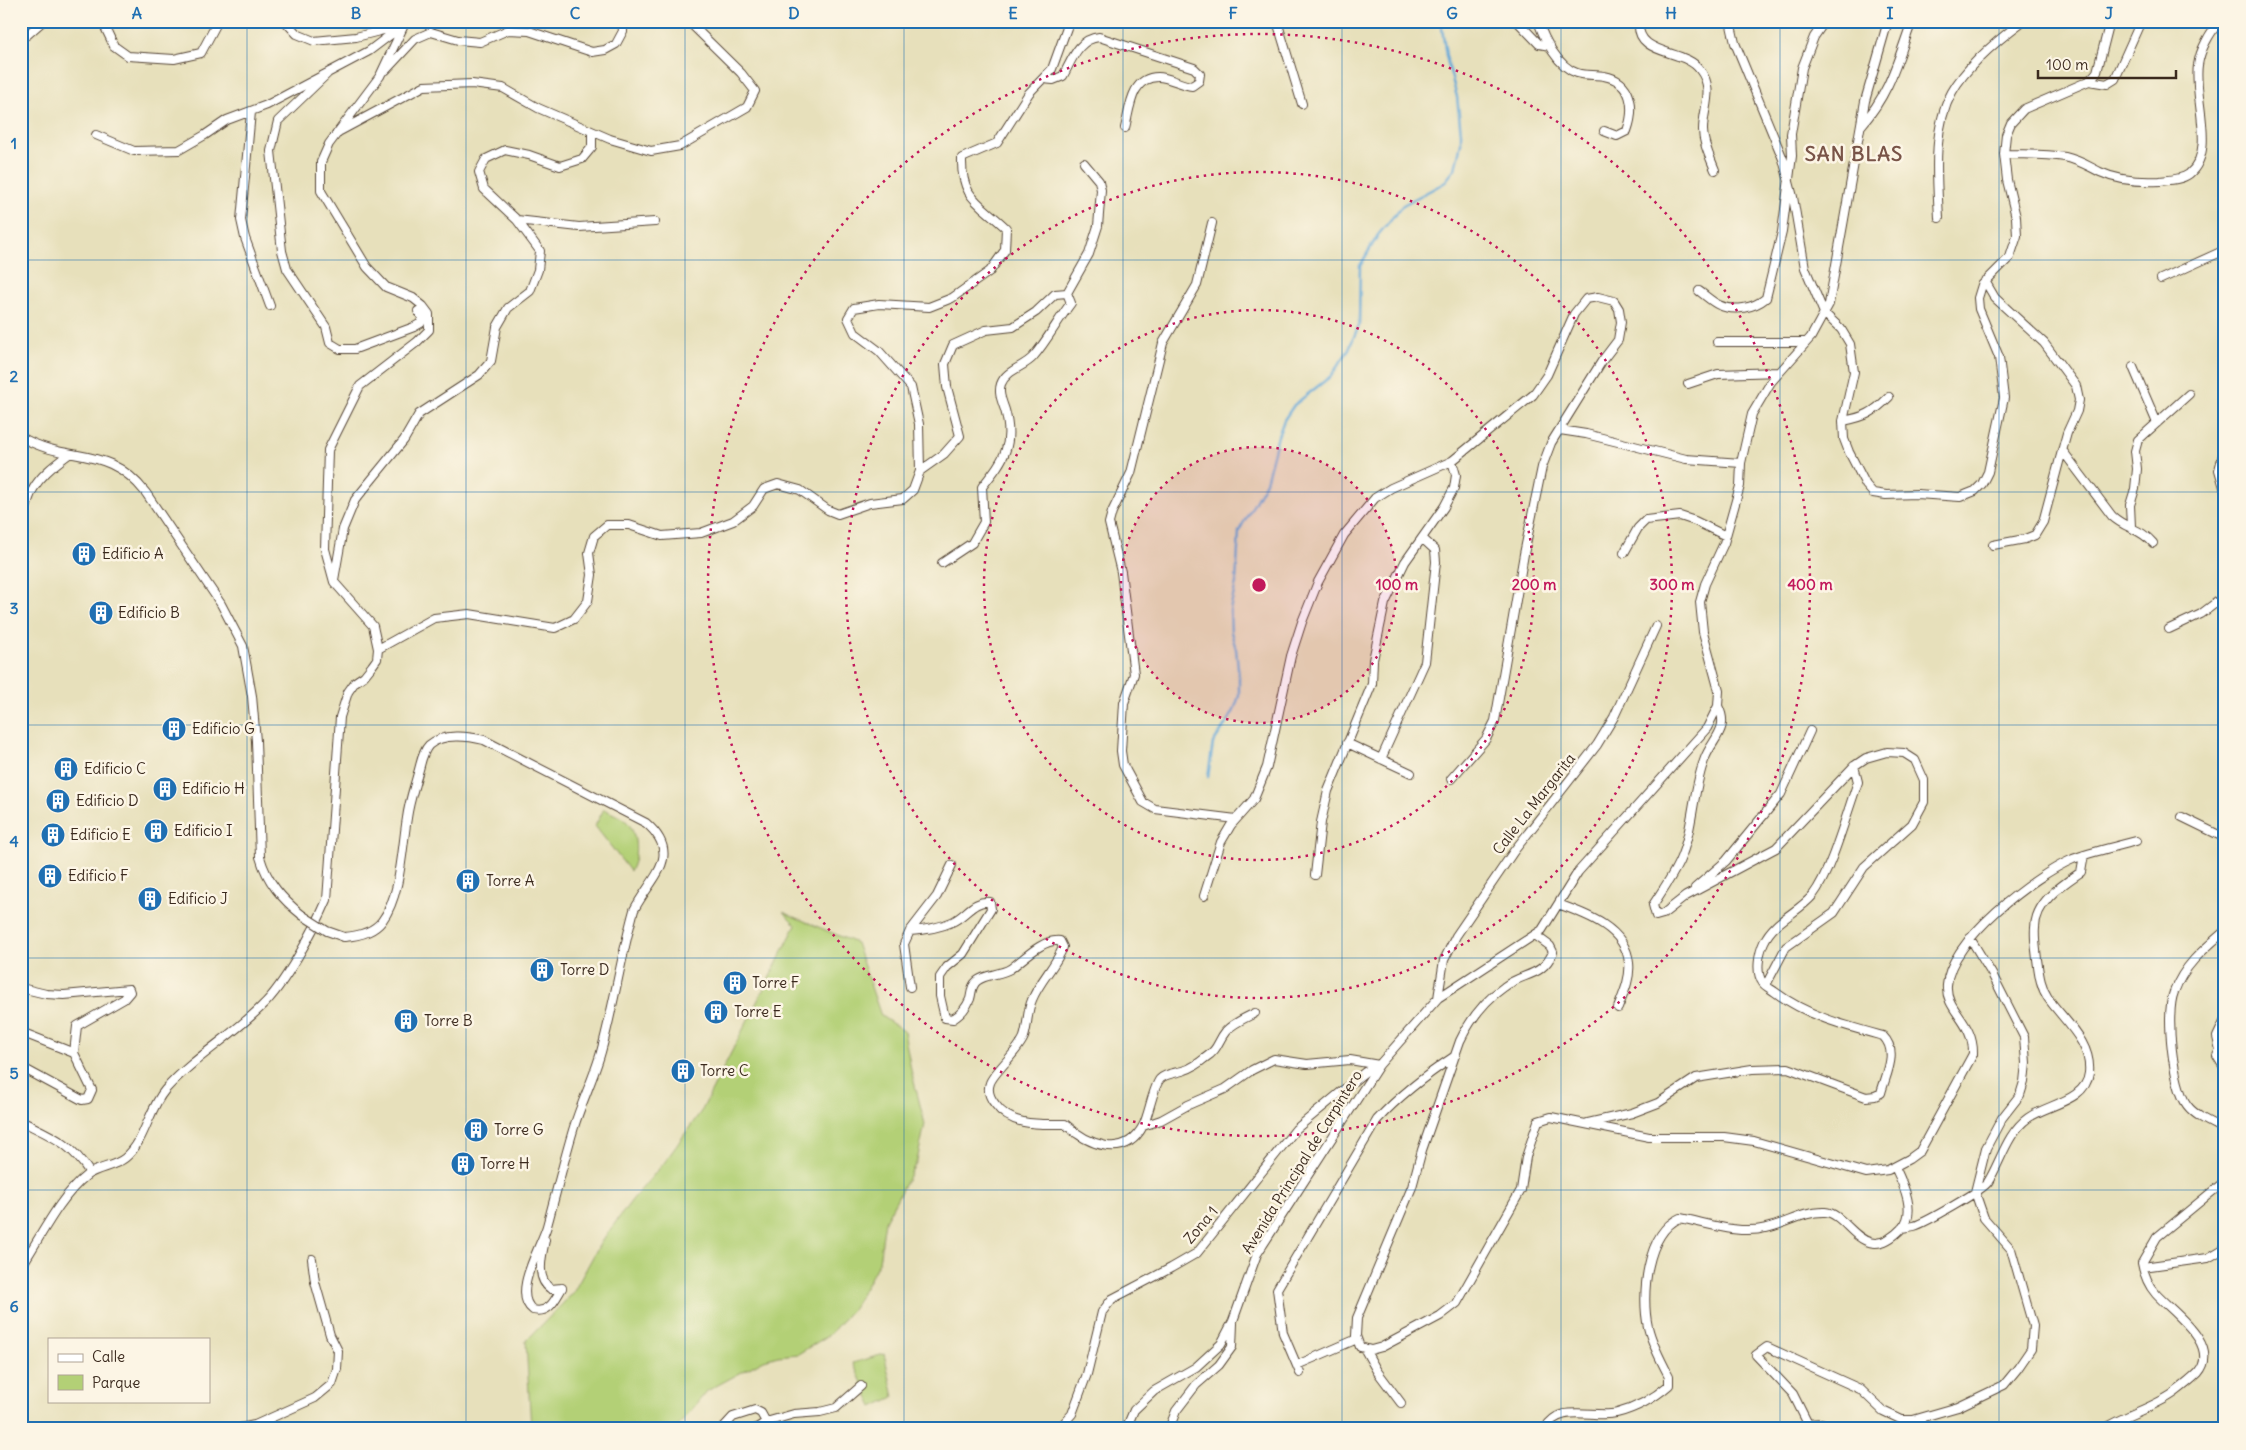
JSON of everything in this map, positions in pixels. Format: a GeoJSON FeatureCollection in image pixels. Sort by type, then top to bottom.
{"type":"FeatureCollection","features":[{"type":"Feature","properties":{"kind":"street"},"geometry":{"type":"LineString","coordinates":[[27,35],[42,21]]}},
{"type":"Feature","properties":{"kind":"street"},"geometry":{"type":"LineString","coordinates":[[102,21],[114,46],[128,56],[174,59],[200,53],[218,21]]}},
{"type":"Feature","properties":{"kind":"street"},"geometry":{"type":"LineString","coordinates":[[285,21],[297,34],[314,41],[356,38],[406,23]]}},
{"type":"Feature","properties":{"kind":"street"},"geometry":{"type":"LineString","coordinates":[[21,1267],[76,1184],[90,1173],[119,1162],[136,1147],[147,1120],[164,1091],[182,1073],[263,1006],[279,986],[327,900],[340,717],[348,692],[377,659],[378,649],[373,626],[334,582],[325,549],[328,450],[360,386],[417,342],[429,330],[429,314],[423,306],[413,298],[386,287],[367,267],[320,191],[321,162],[329,144],[380,76],[415,39],[431,32],[458,40],[480,42],[508,30],[528,31],[592,52],[605,50],[616,44],[623,31],[622,21]]}},
{"type":"Feature","properties":{"kind":"street"},"geometry":{"type":"LineString","coordinates":[[337,132],[424,86],[472,84],[503,88],[538,108],[592,132],[651,151],[680,146],[747,107],[755,92],[741,72],[688,21]]}},
{"type":"Feature","properties":{"kind":"street"},"geometry":{"type":"LineString","coordinates":[[378,649],[434,618],[469,614],[555,628],[574,619],[588,601],[592,575],[589,553],[594,536],[607,525],[629,525],[662,536],[701,533],[734,521],[753,506],[764,490],[778,484],[800,490],[828,510],[838,514],[870,503],[903,499],[913,490],[920,471],[919,424],[911,387],[879,351],[855,333],[848,318],[854,308],[879,304],[929,307],[952,298],[990,272],[1004,250],[1006,228],[968,195],[961,175],[962,158],[997,143],[1029,93],[1052,69],[1068,25],[1072,21]]}},
{"type":"Feature","properties":{"kind":"street"},"geometry":{"type":"LineString","coordinates":[[1277,21],[1302,104]]}},
{"type":"Feature","properties":{"kind":"street"},"geometry":{"type":"LineString","coordinates":[[1517,21],[1539,44],[1550,46]]}},
{"type":"Feature","properties":{"kind":"street"},"geometry":{"type":"LineString","coordinates":[[1538,21],[1541,30],[1557,56],[1577,73],[1616,79],[1626,87],[1631,99],[1627,131],[1617,136],[1604,131]]}},
{"type":"Feature","properties":{"kind":"street"},"geometry":{"type":"LineString","coordinates":[[1639,21],[1642,38],[1649,45],[1690,62],[1699,68],[1704,77],[1709,91],[1703,128],[1704,141],[1714,170]]}},
{"type":"Feature","properties":{"kind":"street"},"geometry":{"type":"LineString","coordinates":[[1730,21],[1734,44],[1783,159],[1805,268],[1824,313],[1841,329],[1850,344],[1854,372],[1843,421],[1844,439],[1849,452],[1866,486],[1873,493],[1960,497],[1974,491],[1982,484],[1988,472],[2004,398],[2000,358],[1979,308],[1978,298],[1985,281],[2010,257],[2017,236],[2016,217],[2004,154],[2006,135],[2011,124],[2024,108],[2089,81],[2098,72],[2110,21]]}},
{"type":"Feature","properties":{"kind":"street"},"geometry":{"type":"LineString","coordinates":[[1699,290],[1719,305],[1736,309],[1757,305],[1766,298],[1782,232],[1792,156],[1791,134],[1802,68],[1814,37],[1825,21]]}},
{"type":"Feature","properties":{"kind":"street"},"geometry":{"type":"LineString","coordinates":[[1810,731],[1780,794],[1726,861],[1686,896],[1663,914],[1656,916],[1654,905],[1679,862],[1685,844],[1705,758],[1723,726],[1722,714],[1718,706],[1719,691],[1703,632],[1700,602],[1726,536],[1740,486],[1740,463],[1752,414],[1771,382],[1806,342],[1829,304],[1865,101],[1888,21]]}},
{"type":"Feature","properties":{"kind":"street"},"geometry":{"type":"LineString","coordinates":[[1861,126],[1886,93],[1912,21]]}},
{"type":"Feature","properties":{"kind":"street"},"geometry":{"type":"LineString","coordinates":[[1940,218],[1937,169],[1939,140],[1952,93],[1967,71],[2022,21]]}},
{"type":"Feature","properties":{"kind":"street"},"geometry":{"type":"LineString","coordinates":[[2089,81],[2107,84],[2115,79],[2141,21]]}},
{"type":"Feature","properties":{"kind":"street"},"geometry":{"type":"LineString","coordinates":[[2004,154],[2065,157],[2084,162],[2100,172],[2123,180],[2141,182],[2174,180],[2187,176],[2198,166],[2204,151],[2198,63],[2208,38],[2220,21]]}},
{"type":"Feature","properties":{"kind":"street"},"geometry":{"type":"LineString","coordinates":[[96,135],[134,151],[179,150],[226,120],[251,112],[369,51],[406,23]]}},
{"type":"Feature","properties":{"kind":"street"},"geometry":{"type":"LineString","coordinates":[[380,76],[406,23]]}},
{"type":"Feature","properties":{"kind":"street"},"geometry":{"type":"LineString","coordinates":[[1043,79],[1054,80],[1063,76],[1082,44],[1090,38],[1099,37],[1194,68],[1200,74],[1199,81],[1192,86],[1158,77],[1144,80],[1137,85],[1125,128]]}},
{"type":"Feature","properties":{"kind":"street"},"geometry":{"type":"LineString","coordinates":[[327,74],[278,121],[273,140],[272,151],[282,251],[287,269],[326,327],[330,343],[340,349],[355,349],[414,327],[421,323],[422,317],[418,311]]}},
{"type":"Feature","properties":{"kind":"street"},"geometry":{"type":"LineString","coordinates":[[251,112],[241,220],[245,238],[270,306]]}},
{"type":"Feature","properties":{"kind":"street"},"geometry":{"type":"LineString","coordinates":[[334,582],[343,529],[355,500],[404,440],[419,414],[479,375],[491,361],[497,327],[508,308],[530,291],[538,270],[540,251],[517,220],[484,189],[479,172],[486,159],[505,150],[560,166],[582,159],[592,148],[592,132]]}},
{"type":"Feature","properties":{"kind":"street"},"geometry":{"type":"LineString","coordinates":[[1067,292],[1089,254],[1098,226],[1101,190],[1099,181],[1084,163]]}},
{"type":"Feature","properties":{"kind":"street"},"geometry":{"type":"LineString","coordinates":[[517,220],[579,227],[655,222]]}},
{"type":"Feature","properties":{"kind":"street"},"geometry":{"type":"LineString","coordinates":[[1212,223],[1197,285],[1162,342],[1131,474],[1112,512],[1109,523],[1121,572],[1134,674],[1124,703],[1122,765],[1143,802],[1155,809],[1236,819]]}},
{"type":"Feature","properties":{"kind":"street"},"geometry":{"type":"LineString","coordinates":[[2162,279],[2225,250]]}},
{"type":"Feature","properties":{"kind":"street"},"geometry":{"type":"LineString","coordinates":[[1985,281],[1995,298],[2044,343],[2076,386],[2079,400],[2077,411],[2062,450],[2042,522],[2035,535],[2025,539],[1993,545]]}},
{"type":"Feature","properties":{"kind":"street"},"geometry":{"type":"LineString","coordinates":[[920,471],[944,454],[960,436],[947,387],[945,364],[953,345],[986,330],[1013,327],[1036,312],[1055,294],[1067,292]]}},
{"type":"Feature","properties":{"kind":"street"},"geometry":{"type":"LineString","coordinates":[[942,564],[972,543],[984,522],[982,487],[997,467],[1009,442],[1007,418],[999,392],[1001,382],[1007,375],[1033,358],[1071,303],[1067,292]]}},
{"type":"Feature","properties":{"kind":"street"},"geometry":{"type":"LineString","coordinates":[[1204,896],[1220,842],[1236,819],[1254,799],[1267,767],[1291,656],[1302,622],[1318,582],[1344,535],[1375,498],[1392,488],[1452,461],[1533,396],[1547,376],[1574,314],[1586,299],[1598,297],[1614,301],[1619,309],[1621,322],[1618,340],[1602,361],[1551,443],[1542,467],[1495,721],[1486,739],[1451,779]]}},
{"type":"Feature","properties":{"kind":"street"},"geometry":{"type":"LineString","coordinates":[[1717,342],[1806,342]]}},
{"type":"Feature","properties":{"kind":"street"},"geometry":{"type":"LineString","coordinates":[[2133,367],[2157,423]]}},
{"type":"Feature","properties":{"kind":"street"},"geometry":{"type":"LineString","coordinates":[[1688,384],[1718,374],[1779,372]]}},
{"type":"Feature","properties":{"kind":"street"},"geometry":{"type":"LineString","coordinates":[[2131,528],[2130,505],[2135,489],[2137,469],[2135,450],[2138,440],[2190,394]]}},
{"type":"Feature","properties":{"kind":"street"},"geometry":{"type":"LineString","coordinates":[[1843,421],[1859,418],[1874,412],[1889,398]]}},
{"type":"Feature","properties":{"kind":"street"},"geometry":{"type":"LineString","coordinates":[[1560,430],[1586,434],[1686,459],[1740,463]]}},
{"type":"Feature","properties":{"kind":"street"},"geometry":{"type":"LineString","coordinates":[[21,438],[42,448],[69,454],[86,455],[109,461],[123,470],[138,483],[221,604],[240,637],[248,670],[256,733],[260,857],[264,869],[276,890],[302,915],[327,931],[344,937],[356,936],[374,929],[386,915],[396,886],[410,799],[423,755],[430,744],[444,739],[457,736],[484,740],[646,823],[660,836],[665,850],[664,859],[634,910],[620,963],[602,1050],[572,1134],[546,1228],[526,1280],[525,1296],[527,1304],[537,1311],[550,1307],[562,1288],[551,1288],[542,1277],[541,1266],[546,1228]]}},
{"type":"Feature","properties":{"kind":"street"},"geometry":{"type":"LineString","coordinates":[[2225,446],[2220,470],[2225,491]]}},
{"type":"Feature","properties":{"kind":"street"},"geometry":{"type":"LineString","coordinates":[[2062,450],[2112,516],[2121,524],[2143,532],[2153,543]]}},
{"type":"Feature","properties":{"kind":"street"},"geometry":{"type":"LineString","coordinates":[[21,536],[26,502],[32,490],[44,474],[69,454]]}},
{"type":"Feature","properties":{"kind":"street"},"geometry":{"type":"LineString","coordinates":[[1315,875],[1321,822],[1328,791],[1372,684],[1374,660],[1385,603],[1405,562],[1444,507],[1454,488],[1456,475],[1452,461]]}},
{"type":"Feature","properties":{"kind":"street"},"geometry":{"type":"LineString","coordinates":[[21,474],[26,502]]}},
{"type":"Feature","properties":{"kind":"street"},"geometry":{"type":"LineString","coordinates":[[1624,553],[1638,528],[1646,520],[1680,516],[1726,536]]}},
{"type":"Feature","properties":{"kind":"street"},"geometry":{"type":"LineString","coordinates":[[1381,758],[1425,662],[1436,562],[1435,550],[1422,538]]}},
{"type":"Feature","properties":{"kind":"street"},"geometry":{"type":"LineString","coordinates":[[2169,628],[2201,614],[2225,596]]}},
{"type":"Feature","properties":{"kind":"street","name":"Calle La Margarita"},"geometry":{"type":"LineString","coordinates":[[1438,998],[1444,960],[1456,936],[1514,851],[1597,745],[1614,716],[1656,626]]}},
{"type":"Feature","properties":{"kind":"street","name":"Avenida Principal de Carpintero"},"geometry":{"type":"LineString","coordinates":[[1126,1429],[1134,1410],[1154,1391],[1196,1368],[1221,1344],[1233,1321],[1257,1254],[1379,1065],[1438,998],[1542,930],[1578,872],[1707,728],[1718,706]]}},
{"type":"Feature","properties":{"kind":"street"},"geometry":{"type":"LineString","coordinates":[[1347,743],[1411,773]]}},
{"type":"Feature","properties":{"kind":"street"},"geometry":{"type":"LineString","coordinates":[[1686,896],[1776,848],[1854,766],[1866,758],[1887,752],[1904,753],[1915,760],[1924,780],[1924,802],[1912,824],[1864,867],[1834,913],[1786,947],[1766,985]]}},
{"type":"Feature","properties":{"kind":"street"},"geometry":{"type":"LineString","coordinates":[[1586,1123],[1632,1113],[1658,1103],[1696,1078],[1752,1068],[1788,1068],[1866,1097],[1881,1093],[1893,1052],[1890,1043],[1883,1036],[1824,1018],[1788,1002],[1762,982],[1759,973],[1759,956],[1764,942],[1776,924],[1796,911],[1813,895],[1822,878],[1858,782],[1854,766]]}},
{"type":"Feature","properties":{"kind":"street"},"geometry":{"type":"LineString","coordinates":[[2182,816],[2225,838]]}},
{"type":"Feature","properties":{"kind":"street"},"geometry":{"type":"LineString","coordinates":[[1535,935],[1550,946],[1553,952],[1548,964],[1538,971],[1505,985],[1488,1000],[1468,1024],[1422,1150],[1412,1187],[1357,1318],[1357,1339],[1360,1347],[1371,1350],[1382,1347],[1440,1316],[1457,1302],[1521,1190],[1526,1157],[1538,1121],[1551,1117],[1649,1137],[1724,1137],[1754,1142],[1866,1173],[1888,1170],[1920,1151],[1973,1054],[1970,1032],[1948,999],[1947,984],[1952,964],[1970,938],[2012,897],[2043,876],[2073,859],[2136,841]]}},
{"type":"Feature","properties":{"kind":"street"},"geometry":{"type":"LineString","coordinates":[[1902,1228],[1914,1226],[1987,1184],[2017,1129],[2028,1118],[2072,1097],[2084,1088],[2089,1074],[2088,1058],[2082,1040],[2048,997],[2040,981],[2034,927],[2039,911],[2056,890],[2081,872],[2084,855]]}},
{"type":"Feature","properties":{"kind":"street"},"geometry":{"type":"LineString","coordinates":[[910,987],[904,944],[910,931],[937,896],[952,865]]}},
{"type":"Feature","properties":{"kind":"street"},"geometry":{"type":"LineString","coordinates":[[910,931],[941,926],[955,921],[973,906],[983,901],[990,902],[991,909],[963,954],[947,967],[940,977],[940,996],[945,1018],[953,1020],[963,1013],[970,999],[972,988],[978,980],[1005,972],[1043,944],[1053,940],[1060,941],[1063,947],[1059,957],[1032,1001],[1024,1038],[1009,1060],[990,1082],[989,1096],[1002,1113],[1021,1122],[1065,1124],[1077,1135],[1092,1144],[1122,1145],[1135,1138],[1143,1126],[1160,1079],[1167,1075],[1187,1070],[1205,1059],[1217,1048],[1226,1031],[1239,1021],[1255,1013]]}},
{"type":"Feature","properties":{"kind":"street"},"geometry":{"type":"LineString","coordinates":[[1558,904],[1590,916],[1610,928],[1623,945],[1630,963],[1625,989],[1618,1008]]}},
{"type":"Feature","properties":{"kind":"street"},"geometry":{"type":"LineString","coordinates":[[2225,931],[2192,960],[2185,970],[2173,993],[2169,1010],[2169,1031],[2175,1066],[2186,1103],[2195,1114],[2225,1130]]}},
{"type":"Feature","properties":{"kind":"street"},"geometry":{"type":"LineString","coordinates":[[1840,1429],[1821,1423],[1806,1426],[1793,1394],[1756,1355],[1767,1347],[1860,1389],[1883,1411],[1902,1420],[1913,1420],[1958,1407],[2004,1385],[2031,1349],[2033,1326],[2011,1249],[1984,1218],[1976,1192],[1986,1148],[2002,1118],[2020,1095],[2024,1082],[2026,1063],[2024,1037],[1970,938]]}},
{"type":"Feature","properties":{"kind":"street"},"geometry":{"type":"LineString","coordinates":[[21,988],[46,994],[64,995],[129,989],[130,992],[124,999],[76,1026],[74,1053],[92,1090],[88,1099],[82,1100],[22,1067]]}},
{"type":"Feature","properties":{"kind":"street"},"geometry":{"type":"LineString","coordinates":[[2220,1050],[2217,1036],[2225,1020]]}},
{"type":"Feature","properties":{"kind":"street"},"geometry":{"type":"LineString","coordinates":[[21,1032],[74,1053]]}},
{"type":"Feature","properties":{"kind":"street"},"geometry":{"type":"LineString","coordinates":[[2225,1039],[2217,1056],[2225,1069]]}},
{"type":"Feature","properties":{"kind":"street"},"geometry":{"type":"LineString","coordinates":[[1357,1339],[1298,1369],[1283,1333],[1277,1289],[1286,1277],[1377,1120],[1423,1077],[1455,1056]]}},
{"type":"Feature","properties":{"kind":"street"},"geometry":{"type":"LineString","coordinates":[[1143,1126],[1161,1120],[1188,1105],[1225,1089],[1252,1070],[1274,1059],[1307,1064],[1350,1060],[1379,1065]]}},
{"type":"Feature","properties":{"kind":"street","name":"Zona 1"},"geometry":{"type":"LineString","coordinates":[[1051,1429],[1063,1424],[1072,1414],[1087,1374],[1102,1312],[1112,1299],[1197,1253],[1296,1128],[1365,1072],[1379,1065]]}},
{"type":"Feature","properties":{"kind":"street"},"geometry":{"type":"LineString","coordinates":[[21,1121],[65,1143],[82,1160],[90,1173]]}},
{"type":"Feature","properties":{"kind":"street"},"geometry":{"type":"LineString","coordinates":[[1545,1429],[1550,1421],[1563,1414],[1616,1413],[1654,1398],[1669,1385],[1669,1376],[1648,1326],[1645,1291],[1654,1245],[1672,1222],[1680,1218],[1746,1231],[1766,1229],[1808,1214],[1826,1212],[1835,1215],[1859,1238],[1872,1242],[1884,1241],[1902,1228],[1908,1208],[1904,1187],[1895,1167]]}},
{"type":"Feature","properties":{"kind":"street"},"geometry":{"type":"LineString","coordinates":[[2103,1429],[2173,1394],[2198,1372],[2203,1362],[2204,1351],[2198,1338],[2184,1320],[2155,1293],[2147,1281],[2143,1266],[2146,1254],[2157,1237],[2225,1181]]}},
{"type":"Feature","properties":{"kind":"street"},"geometry":{"type":"LineString","coordinates":[[2143,1266],[2208,1258],[2225,1248]]}},
{"type":"Feature","properties":{"kind":"street"},"geometry":{"type":"LineString","coordinates":[[235,1429],[255,1425],[315,1398],[332,1384],[337,1369],[338,1351],[330,1335],[315,1282],[312,1259]]}},
{"type":"Feature","properties":{"kind":"street"},"geometry":{"type":"LineString","coordinates":[[1169,1429],[1176,1411],[1196,1385],[1220,1365],[1232,1347],[1233,1321]]}},
{"type":"Feature","properties":{"kind":"street"},"geometry":{"type":"LineString","coordinates":[[1364,1348],[1377,1371],[1401,1403]]}},
{"type":"Feature","properties":{"kind":"street"},"geometry":{"type":"LineString","coordinates":[[755,1429],[766,1422],[794,1414],[820,1412],[836,1408],[861,1386]]}},
{"type":"Feature","properties":{"kind":"street"},"geometry":{"type":"LineString","coordinates":[[722,1429],[733,1417],[755,1410],[761,1413],[766,1422]]}},
{"type":"Feature","properties":{"kind":"green space"},"geometry":{"type":"Polygon","coordinates":[[[604,809],[626,821],[633,832],[636,846],[633,866],[630,871],[595,826],[604,809]]]}},
{"type":"Feature","properties":{"kind":"green space"},"geometry":{"type":"Polygon","coordinates":[[[783,912],[856,943],[881,1016],[904,1031],[911,1070],[925,1124],[917,1161],[885,1221],[879,1262],[855,1306],[829,1335],[798,1354],[778,1356],[764,1360],[707,1391],[676,1429],[531,1429],[526,1341],[573,1293],[601,1242],[632,1200],[664,1163],[702,1110],[796,925],[783,912]]]}},
{"type":"Feature","properties":{"kind":"green space"},"geometry":{"type":"Polygon","coordinates":[[[884,1354],[894,1397],[873,1407],[853,1363],[884,1354]]]}},
{"type":"Feature","properties":{"kind":"waterway"},"geometry":{"type":"LineString","coordinates":[[1208,777],[1213,743],[1233,713],[1239,696],[1239,677],[1236,649],[1231,632],[1230,610],[1236,583],[1239,531],[1266,482],[1284,420],[1294,405],[1331,376],[1348,351],[1359,325],[1360,266],[1378,235],[1403,205],[1444,183],[1455,169],[1461,143],[1461,133],[1457,97],[1446,56],[1441,21]]}},
{"type":"Feature","properties":{"kind":"place","name":"Edificio A"},"geometry":{"type":"Point","coordinates":[84,554]}},
{"type":"Feature","properties":{"kind":"place","name":"Edificio B"},"geometry":{"type":"Point","coordinates":[101,613]}},
{"type":"Feature","properties":{"kind":"place","name":"Edificio G"},"geometry":{"type":"Point","coordinates":[174,729]}},
{"type":"Feature","properties":{"kind":"place","name":"Edificio C"},"geometry":{"type":"Point","coordinates":[66,769]}},
{"type":"Feature","properties":{"kind":"place","name":"Edificio H"},"geometry":{"type":"Point","coordinates":[165,789]}},
{"type":"Feature","properties":{"kind":"place","name":"Edificio D"},"geometry":{"type":"Point","coordinates":[58,801]}},
{"type":"Feature","properties":{"kind":"place","name":"Edificio I"},"geometry":{"type":"Point","coordinates":[156,831]}},
{"type":"Feature","properties":{"kind":"place","name":"Edificio E"},"geometry":{"type":"Point","coordinates":[53,835]}},
{"type":"Feature","properties":{"kind":"place","name":"Edificio F"},"geometry":{"type":"Point","coordinates":[50,876]}},
{"type":"Feature","properties":{"kind":"place","name":"Torre A"},"geometry":{"type":"Point","coordinates":[468,881]}},
{"type":"Feature","properties":{"kind":"place","name":"Edificio J"},"geometry":{"type":"Point","coordinates":[150,899]}},
{"type":"Feature","properties":{"kind":"place","name":"Torre D"},"geometry":{"type":"Point","coordinates":[542,970]}},
{"type":"Feature","properties":{"kind":"place","name":"Torre F"},"geometry":{"type":"Point","coordinates":[735,983]}},
{"type":"Feature","properties":{"kind":"place","name":"Torre E"},"geometry":{"type":"Point","coordinates":[716,1012]}},
{"type":"Feature","properties":{"kind":"place","name":"Torre B"},"geometry":{"type":"Point","coordinates":[406,1021]}},
{"type":"Feature","properties":{"kind":"place","name":"Torre C"},"geometry":{"type":"Point","coordinates":[683,1071]}},
{"type":"Feature","properties":{"kind":"place","name":"Torre G"},"geometry":{"type":"Point","coordinates":[476,1130]}},
{"type":"Feature","properties":{"kind":"place","name":"Torre H"},"geometry":{"type":"Point","coordinates":[463,1164]}},
{"type":"Feature","properties":{"kind":"district","name":"SAN BLAS"},"geometry":{"type":"Point","coordinates":[1854,154]}}]}
